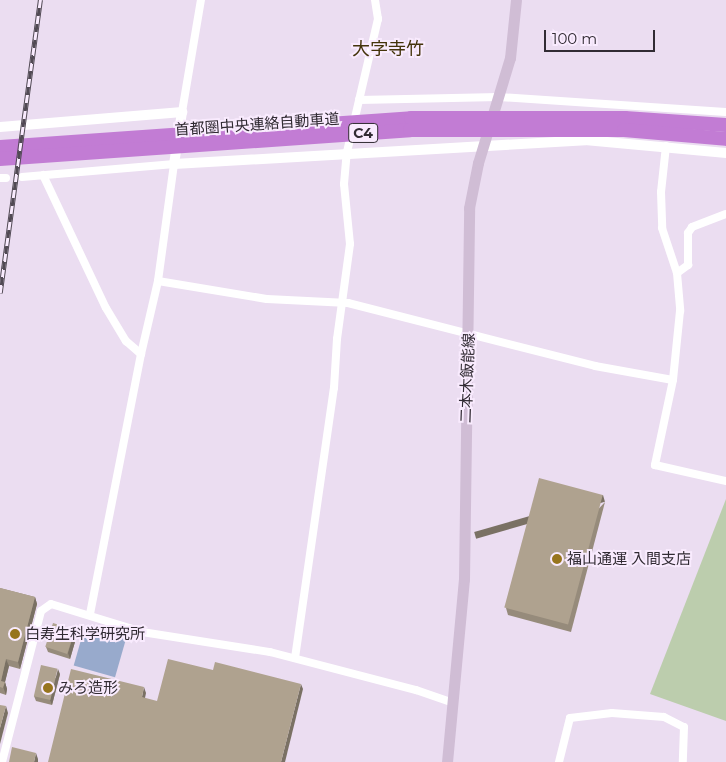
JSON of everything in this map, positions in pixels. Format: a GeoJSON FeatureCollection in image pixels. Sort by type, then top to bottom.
{"type":"FeatureCollection","features":[{"type":"Feature","properties":{"kind":"highway","name":"首都圏中央連絡自動車道"},"geometry":{"type":"LineString","coordinates":[[0,147],[411,118],[595,117],[726,126]]}},
{"type":"Feature","properties":{"kind":"highway","name":"首都圏中央連絡自動車道"},"geometry":{"type":"LineString","coordinates":[[0,160],[410,130],[624,130],[726,139]]}},
{"type":"Feature","properties":{"kind":"main road","name":"二本木飯能線"},"geometry":{"type":"LineString","coordinates":[[448,762],[464,580],[469,208],[510,58],[516,0]]}},
{"type":"Feature","properties":{"kind":"street"},"geometry":{"type":"LineString","coordinates":[[90,614],[141,354],[158,281],[201,0]]}},
{"type":"Feature","properties":{"kind":"street"},"geometry":{"type":"LineString","coordinates":[[295,658],[331,413],[351,232],[344,184],[348,149],[378,19],[375,0]]}},
{"type":"Feature","properties":{"kind":"street"},"geometry":{"type":"LineString","coordinates":[[358,102],[499,98],[726,112]]}},
{"type":"Feature","properties":{"kind":"street"},"geometry":{"type":"LineString","coordinates":[[0,127],[182,115]]}},
{"type":"Feature","properties":{"kind":"street"},"geometry":{"type":"LineString","coordinates":[[22,177],[175,161],[348,149],[584,140],[666,146],[726,153]]}},
{"type":"Feature","properties":{"kind":"street"},"geometry":{"type":"LineString","coordinates":[[666,146],[660,192],[662,228],[677,273],[680,311],[673,380],[655,465],[726,482]]}},
{"type":"Feature","properties":{"kind":"street"},"geometry":{"type":"LineString","coordinates":[[44,175],[106,308],[126,341],[141,354]]}},
{"type":"Feature","properties":{"kind":"street"},"geometry":{"type":"LineString","coordinates":[[677,273],[688,265],[688,233],[692,227],[726,214]]}},
{"type":"Feature","properties":{"kind":"street"},"geometry":{"type":"LineString","coordinates":[[158,281],[268,299],[342,303],[468,332],[595,366],[673,380]]}},
{"type":"Feature","properties":{"kind":"street"},"geometry":{"type":"LineString","coordinates":[[2,762],[41,611],[51,604],[90,614],[142,632],[295,658],[416,690],[453,703]]}},
{"type":"Feature","properties":{"kind":"street"},"geometry":{"type":"LineString","coordinates":[[559,762],[570,718],[612,713],[664,717],[684,727],[683,762]]}},
{"type":"Feature","properties":{"kind":"green space"},"geometry":{"type":"Polygon","coordinates":[[[726,499],[726,721],[650,694],[726,499]]]}},
{"type":"Feature","properties":{"kind":"water"},"geometry":{"type":"Polygon","coordinates":[[[85,626],[126,638],[115,677],[74,665],[85,626]]]}},
{"type":"Feature","properties":{"kind":"building","name":"福山通運 入間支店"},"geometry":{"type":"Polygon","coordinates":[[[539,478],[603,495],[568,625],[504,607],[539,478]]]}},
{"type":"Feature","properties":{"kind":"building","name":"白寿生科学研究所"},"geometry":{"type":"Polygon","coordinates":[[[0,588],[35,597],[18,662],[6,659],[1,681],[5,682],[3,688],[0,687],[0,588]]]}},
{"type":"Feature","properties":{"kind":"building"},"geometry":{"type":"Polygon","coordinates":[[[53,623],[75,630],[67,654],[45,647],[53,623]]]}},
{"type":"Feature","properties":{"kind":"building"},"geometry":{"type":"Polygon","coordinates":[[[168,659],[213,670],[215,662],[301,684],[281,762],[48,762],[71,669],[144,687],[142,697],[157,701],[168,659]]]}},
{"type":"Feature","properties":{"kind":"building","name":"みろ造形"},"geometry":{"type":"Polygon","coordinates":[[[41,665],[58,669],[50,700],[34,696],[41,665]]]}},
{"type":"Feature","properties":{"kind":"building"},"geometry":{"type":"Polygon","coordinates":[[[0,705],[6,706],[0,728],[0,705]]]}},
{"type":"Feature","properties":{"kind":"building"},"geometry":{"type":"Polygon","coordinates":[[[12,747],[36,753],[34,762],[9,762],[12,747]]]}},
{"type":"Feature","properties":{"kind":"railway"},"geometry":{"type":"LineString","coordinates":[[0,293],[40,0]]}},
{"type":"Feature","properties":{"kind":"place","name":"福山通運 入間支店"},"geometry":{"type":"Point","coordinates":[557,559]}},
{"type":"Feature","properties":{"kind":"place","name":"白寿生科学研究所"},"geometry":{"type":"Point","coordinates":[15,634]}},
{"type":"Feature","properties":{"kind":"place","name":"みろ造形"},"geometry":{"type":"Point","coordinates":[48,688]}},
{"type":"Feature","properties":{"kind":"district","name":"大字寺竹"},"geometry":{"type":"Point","coordinates":[388,49]}}]}
